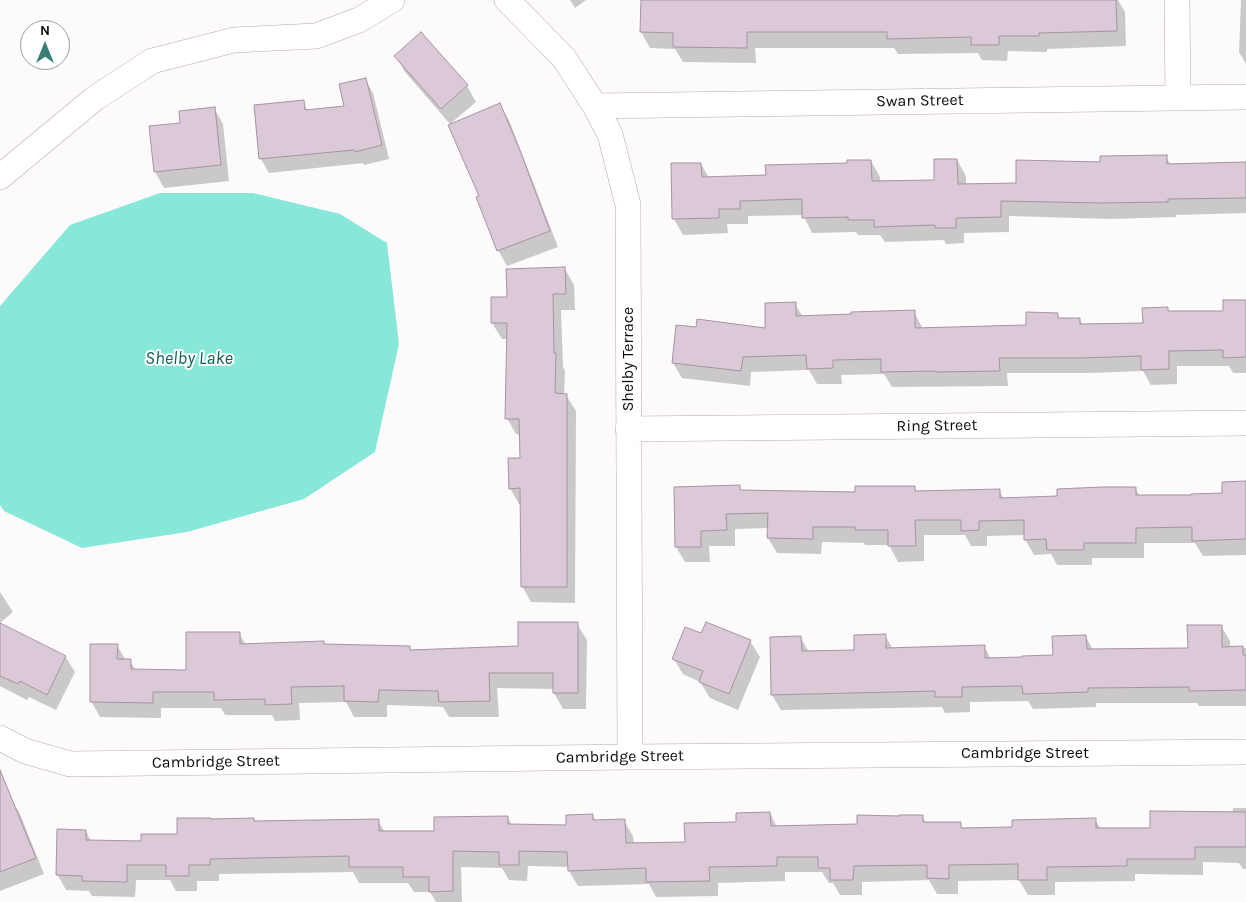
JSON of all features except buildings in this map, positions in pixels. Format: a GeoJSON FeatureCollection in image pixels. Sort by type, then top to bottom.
{"type":"FeatureCollection","features":[{"type":"Feature","properties":{"kind":"street"},"geometry":{"type":"LineString","coordinates":[[0,177],[94,99],[152,61],[234,40],[316,36],[359,20],[392,0]]}},
{"type":"Feature","properties":{"kind":"street","name":"Shelby Terrace"},"geometry":{"type":"LineString","coordinates":[[507,0],[564,58],[595,106],[610,134],[628,205],[630,756]]}},
{"type":"Feature","properties":{"kind":"street"},"geometry":{"type":"LineString","coordinates":[[1177,0],[1178,98]]}},
{"type":"Feature","properties":{"kind":"street","name":"Swan Street"},"geometry":{"type":"LineString","coordinates":[[595,106],[1246,97]]}},
{"type":"Feature","properties":{"kind":"street","name":"Ring Street"},"geometry":{"type":"LineString","coordinates":[[628,429],[1246,422]]}},
{"type":"Feature","properties":{"kind":"street","name":"Cambridge Street"},"geometry":{"type":"LineString","coordinates":[[0,738],[25,751],[70,764],[630,756],[1246,752]]}},
{"type":"Feature","properties":{"kind":"water","name":"Shelby Lake"},"geometry":{"type":"Polygon","coordinates":[[[160,193],[253,193],[340,214],[387,243],[399,344],[375,452],[304,499],[187,532],[82,548],[4,511],[0,505],[0,306],[70,225],[160,193]]]}}]}
